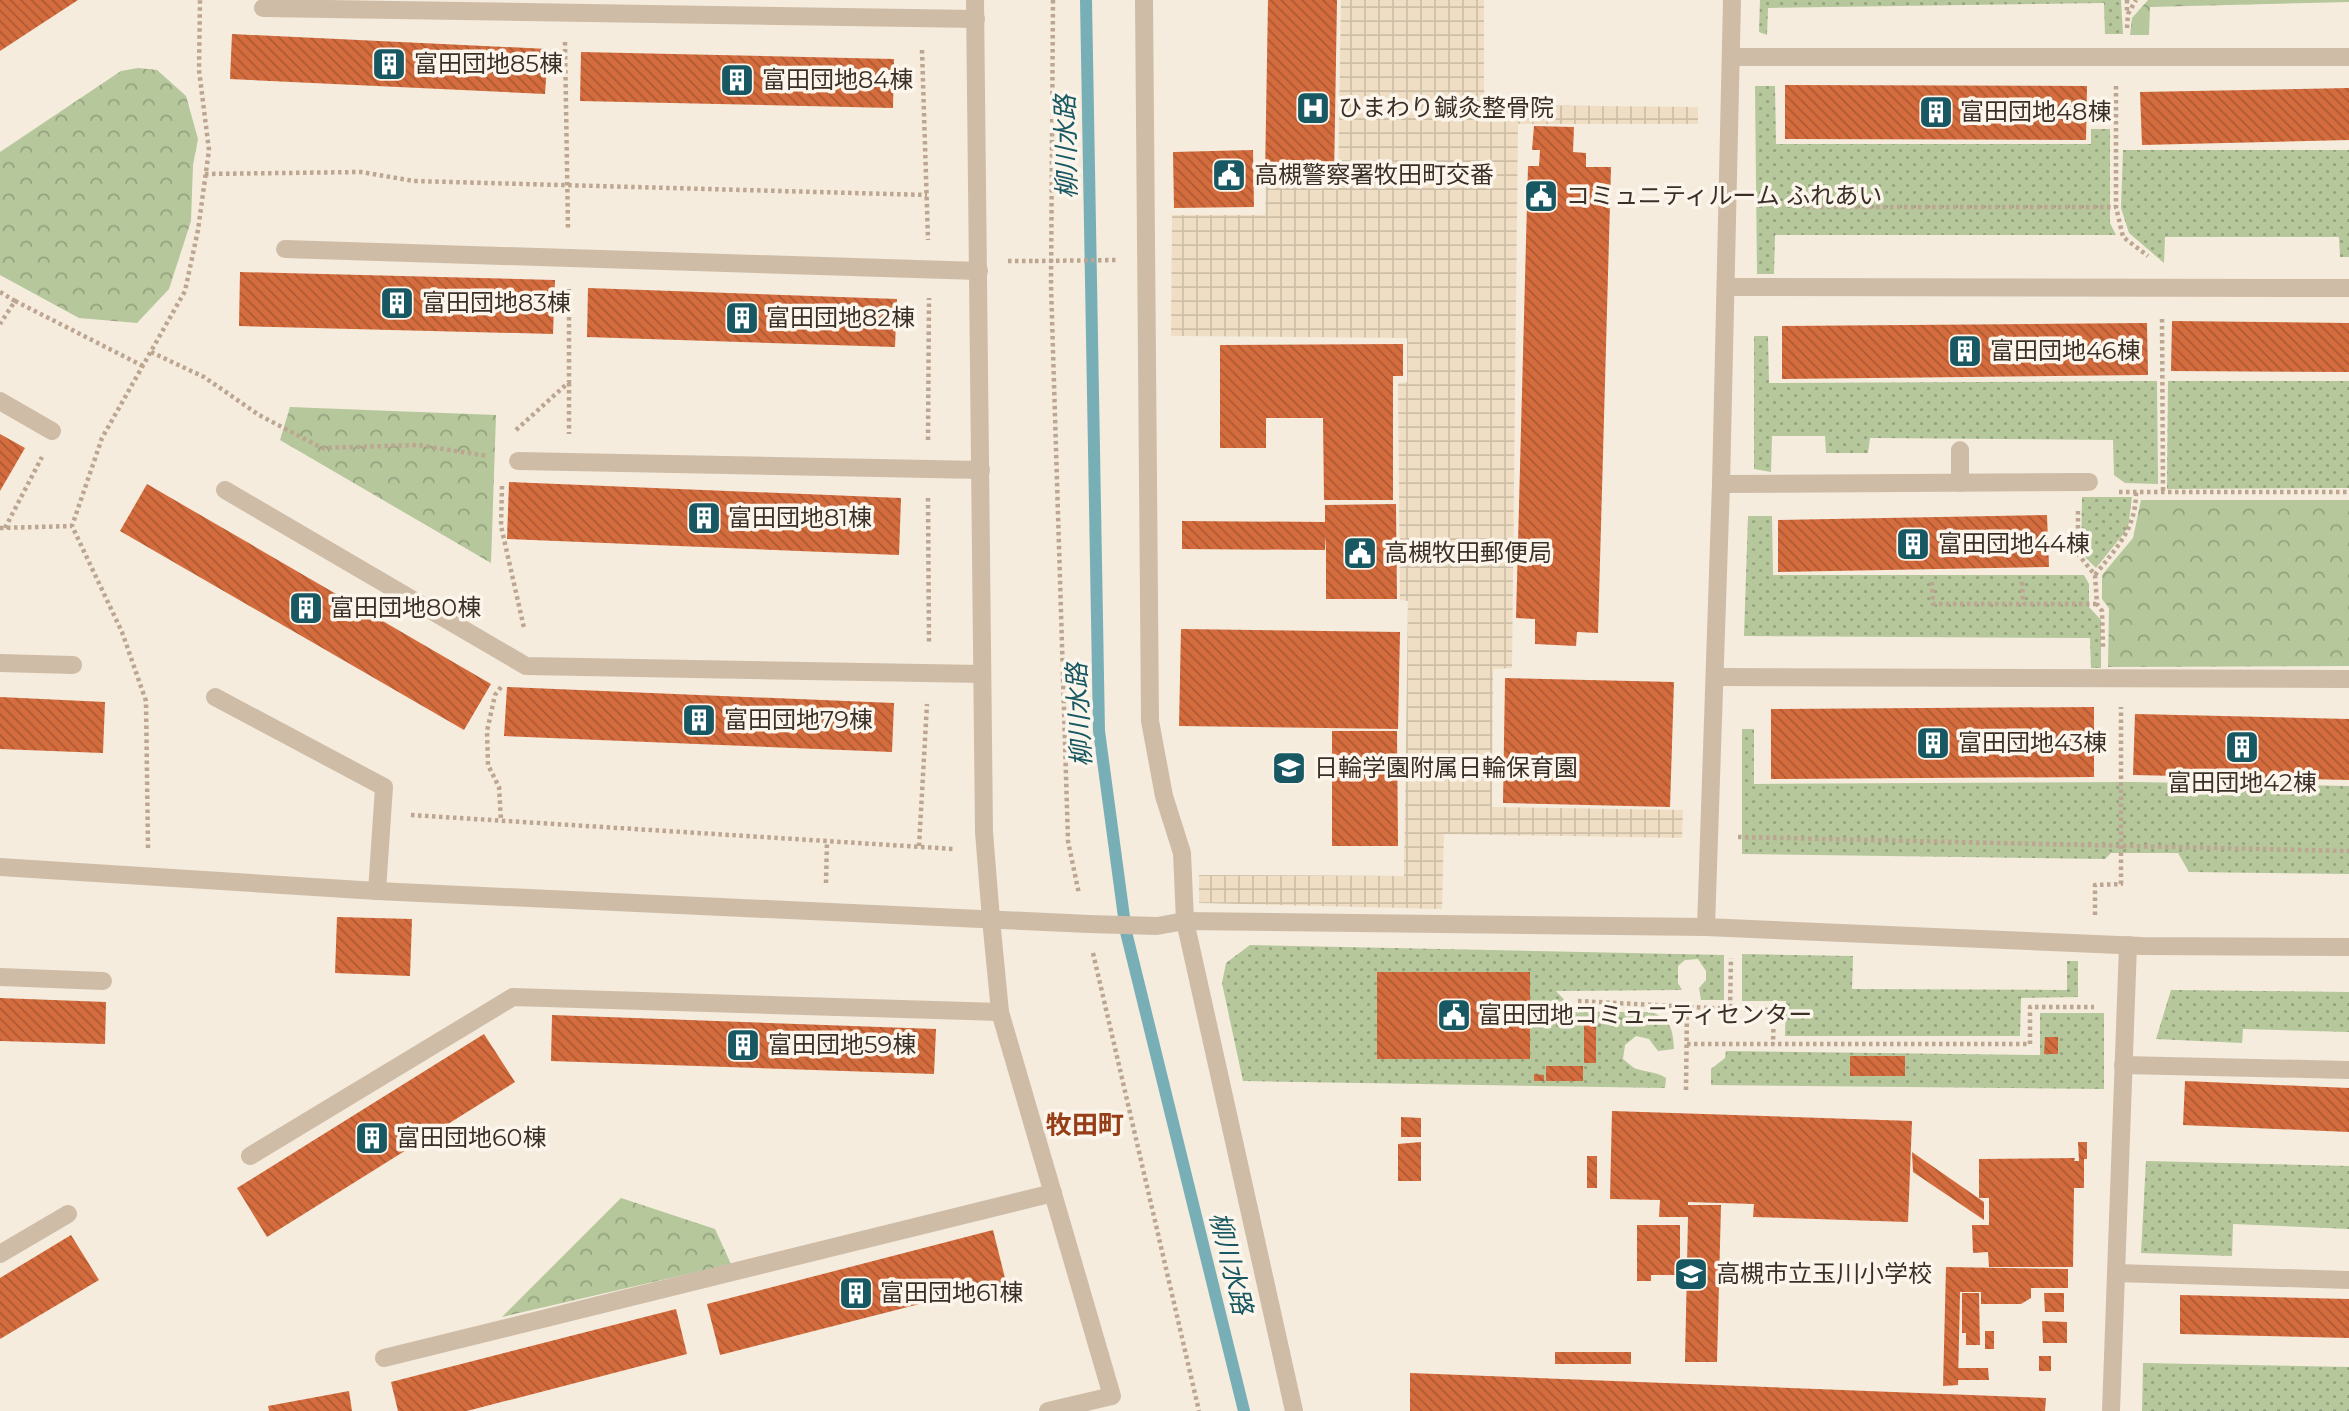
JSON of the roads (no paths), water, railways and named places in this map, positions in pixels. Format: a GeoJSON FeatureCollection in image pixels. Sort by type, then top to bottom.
{"type":"FeatureCollection","features":[{"type":"Feature","properties":{"kind":"street"},"geometry":{"type":"LineString","coordinates":[[975,0],[982,674],[985,851],[990,919],[1000,1012],[1114,1404],[1048,1411]]}},
{"type":"Feature","properties":{"kind":"street"},"geometry":{"type":"LineString","coordinates":[[1144,0],[1150,721],[1164,796],[1182,853],[1185,921],[1294,1411]]}},
{"type":"Feature","properties":{"kind":"street"},"geometry":{"type":"LineString","coordinates":[[1706,927],[1721,484],[1732,0]]}},
{"type":"Feature","properties":{"kind":"street"},"geometry":{"type":"LineString","coordinates":[[262,8],[976,19]]}},
{"type":"Feature","properties":{"kind":"street"},"geometry":{"type":"LineString","coordinates":[[1731,57],[2349,57]]}},
{"type":"Feature","properties":{"kind":"street"},"geometry":{"type":"LineString","coordinates":[[285,249],[979,271]]}},
{"type":"Feature","properties":{"kind":"street"},"geometry":{"type":"LineString","coordinates":[[1726,287],[2349,288]]}},
{"type":"Feature","properties":{"kind":"street"},"geometry":{"type":"LineString","coordinates":[[0,401],[47,428]]}},
{"type":"Feature","properties":{"kind":"street"},"geometry":{"type":"LineString","coordinates":[[1960,450],[1960,483]]}},
{"type":"Feature","properties":{"kind":"street"},"geometry":{"type":"LineString","coordinates":[[510,460],[981,470]]}},
{"type":"Feature","properties":{"kind":"street"},"geometry":{"type":"LineString","coordinates":[[1721,484],[2083,482]]}},
{"type":"Feature","properties":{"kind":"street"},"geometry":{"type":"LineString","coordinates":[[225,490],[526,666],[982,674]]}},
{"type":"Feature","properties":{"kind":"street"},"geometry":{"type":"LineString","coordinates":[[0,663],[73,665]]}},
{"type":"Feature","properties":{"kind":"street"},"geometry":{"type":"LineString","coordinates":[[1715,677],[2349,679]]}},
{"type":"Feature","properties":{"kind":"street"},"geometry":{"type":"LineString","coordinates":[[215,697],[384,788],[377,891]]}},
{"type":"Feature","properties":{"kind":"street"},"geometry":{"type":"LineString","coordinates":[[0,867],[377,891],[1089,924],[1157,926],[1185,921],[1706,927],[2127,945],[2349,947]]}},
{"type":"Feature","properties":{"kind":"street"},"geometry":{"type":"LineString","coordinates":[[2111,1411],[2127,945]]}},
{"type":"Feature","properties":{"kind":"street"},"geometry":{"type":"LineString","coordinates":[[0,976],[103,981]]}},
{"type":"Feature","properties":{"kind":"street"},"geometry":{"type":"LineString","coordinates":[[250,1156],[513,997],[1000,1012]]}},
{"type":"Feature","properties":{"kind":"street"},"geometry":{"type":"LineString","coordinates":[[2123,1065],[2349,1070]]}},
{"type":"Feature","properties":{"kind":"street"},"geometry":{"type":"LineString","coordinates":[[384,1358],[1053,1193]]}},
{"type":"Feature","properties":{"kind":"street"},"geometry":{"type":"LineString","coordinates":[[0,1255],[68,1214]]}},
{"type":"Feature","properties":{"kind":"street"},"geometry":{"type":"LineString","coordinates":[[2116,1273],[2349,1280]]}},
{"type":"Feature","properties":{"kind":"waterway","name":"柳川水路"},"geometry":{"type":"LineString","coordinates":[[1086,0],[1099,731],[1126,932],[1244,1411]]}},
{"type":"Feature","properties":{"kind":"place","name":"富田団地85棟"},"geometry":{"type":"Point","coordinates":[389,64]}},
{"type":"Feature","properties":{"kind":"place","name":"富田団地84棟"},"geometry":{"type":"Point","coordinates":[737,80]}},
{"type":"Feature","properties":{"kind":"place","name":"ひまわり鍼灸整骨院"},"geometry":{"type":"Point","coordinates":[1313,108]}},
{"type":"Feature","properties":{"kind":"place","name":"富田団地48棟"},"geometry":{"type":"Point","coordinates":[1936,112]}},
{"type":"Feature","properties":{"kind":"place","name":"高槻警察署牧田町交番"},"geometry":{"type":"Point","coordinates":[1229,175]}},
{"type":"Feature","properties":{"kind":"place","name":"コミュニティルーム ふれあい"},"geometry":{"type":"Point","coordinates":[1541,196]}},
{"type":"Feature","properties":{"kind":"place","name":"富田団地83棟"},"geometry":{"type":"Point","coordinates":[397,303]}},
{"type":"Feature","properties":{"kind":"place","name":"富田団地82棟"},"geometry":{"type":"Point","coordinates":[742,318]}},
{"type":"Feature","properties":{"kind":"place","name":"富田団地46棟"},"geometry":{"type":"Point","coordinates":[1965,351]}},
{"type":"Feature","properties":{"kind":"place","name":"富田団地81棟"},"geometry":{"type":"Point","coordinates":[704,518]}},
{"type":"Feature","properties":{"kind":"place","name":"富田団地44棟"},"geometry":{"type":"Point","coordinates":[1913,544]}},
{"type":"Feature","properties":{"kind":"place","name":"高槻牧田郵便局"},"geometry":{"type":"Point","coordinates":[1360,553]}},
{"type":"Feature","properties":{"kind":"place","name":"富田団地80棟"},"geometry":{"type":"Point","coordinates":[306,608]}},
{"type":"Feature","properties":{"kind":"place","name":"富田団地79棟"},"geometry":{"type":"Point","coordinates":[699,720]}},
{"type":"Feature","properties":{"kind":"place","name":"富田団地43棟"},"geometry":{"type":"Point","coordinates":[1933,743]}},
{"type":"Feature","properties":{"kind":"place","name":"富田団地42棟"},"geometry":{"type":"Point","coordinates":[2242,747]}},
{"type":"Feature","properties":{"kind":"place","name":"日輪学園附属日輪保育園"},"geometry":{"type":"Point","coordinates":[1289,768]}},
{"type":"Feature","properties":{"kind":"place","name":"富田団地コミュニティセンター"},"geometry":{"type":"Point","coordinates":[1454,1015]}},
{"type":"Feature","properties":{"kind":"place","name":"富田団地59棟"},"geometry":{"type":"Point","coordinates":[743,1045]}},
{"type":"Feature","properties":{"kind":"place","name":"富田団地60棟"},"geometry":{"type":"Point","coordinates":[372,1138]}},
{"type":"Feature","properties":{"kind":"place","name":"高槻市立玉川小学校"},"geometry":{"type":"Point","coordinates":[1691,1274]}},
{"type":"Feature","properties":{"kind":"place","name":"富田団地61棟"},"geometry":{"type":"Point","coordinates":[856,1293]}},
{"type":"Feature","properties":{"kind":"district","name":"牧田町"},"geometry":{"type":"Point","coordinates":[1085,1125]}}]}
